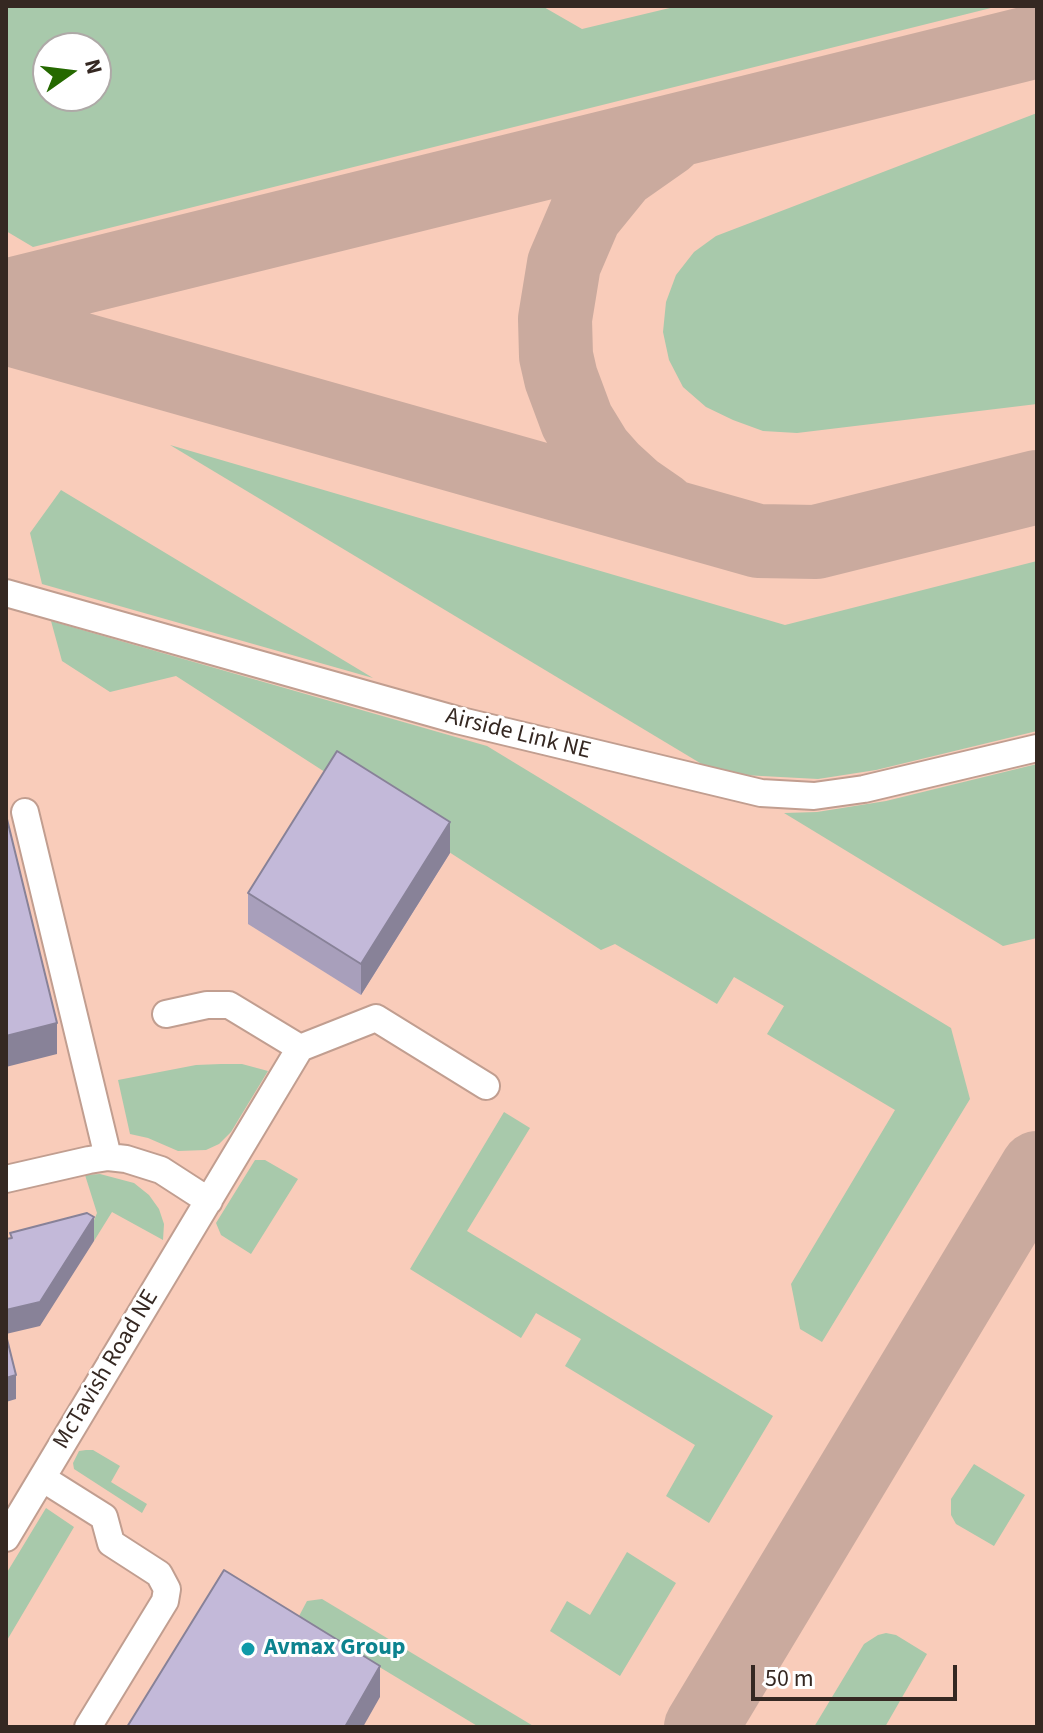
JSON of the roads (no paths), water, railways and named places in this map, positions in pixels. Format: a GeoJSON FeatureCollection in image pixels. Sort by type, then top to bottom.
{"type":"FeatureCollection","features":[{"type":"Feature","properties":{"kind":"street","name":"Airside Link NE"},"geometry":{"type":"LineString","coordinates":[[6,593],[457,720],[761,793],[814,796],[852,791],[899,783],[1037,748]]}},
{"type":"Feature","properties":{"kind":"street"},"geometry":{"type":"LineString","coordinates":[[25,812],[108,1157]]}},
{"type":"Feature","properties":{"kind":"street"},"geometry":{"type":"LineString","coordinates":[[166,1014],[207,1005],[229,1005],[300,1048],[376,1018],[486,1086]]}},
{"type":"Feature","properties":{"kind":"street","name":"McTavish Road NE"},"geometry":{"type":"LineString","coordinates":[[6,1538],[300,1048]]}},
{"type":"Feature","properties":{"kind":"street"},"geometry":{"type":"LineString","coordinates":[[6,1179],[108,1157],[161,1170],[209,1201]]}},
{"type":"Feature","properties":{"kind":"street"},"geometry":{"type":"LineString","coordinates":[[42,1478],[104,1517],[111,1543],[159,1574],[167,1589],[165,1601],[88,1727]]}},
{"type":"Feature","properties":{"kind":"place","name":"Avmax Group"},"geometry":{"type":"Point","coordinates":[248,1649]}}]}
